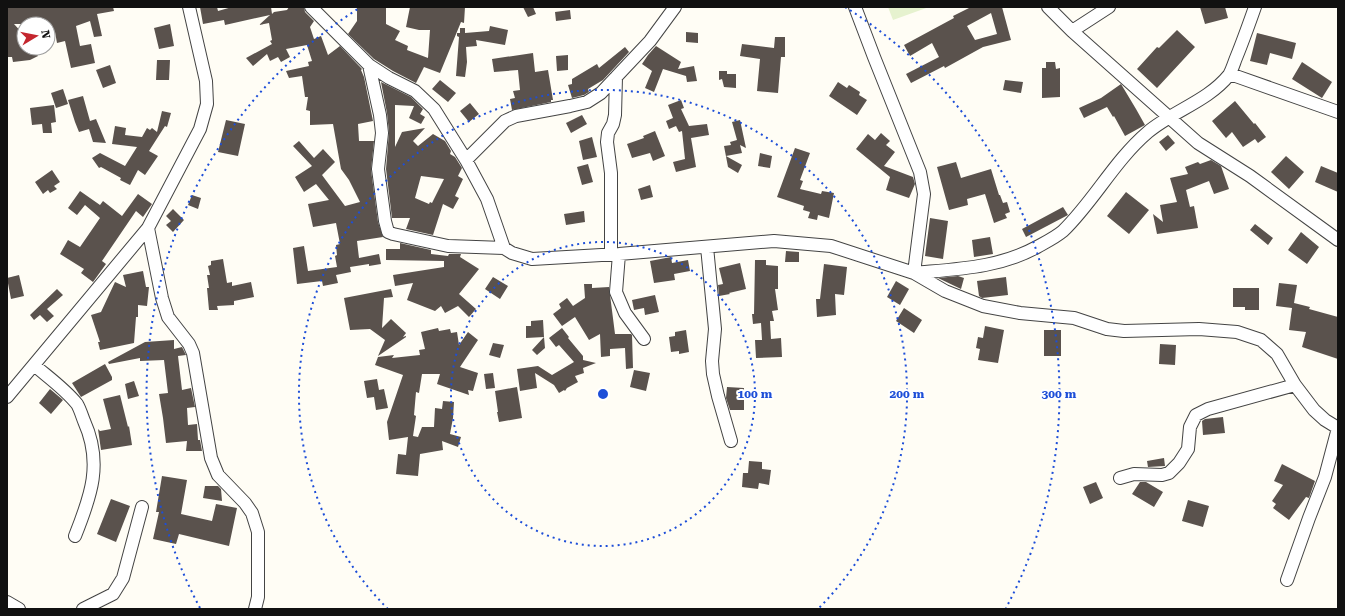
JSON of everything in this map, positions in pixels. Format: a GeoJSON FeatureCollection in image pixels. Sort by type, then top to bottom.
{"type":"FeatureCollection","features":[{"type":"Feature","properties":{"kind":"street"},"geometry":{"type":"LineString","coordinates":[[7,397],[148,228],[200,129],[207,104],[206,81],[189,7]]}},
{"type":"Feature","properties":{"kind":"street"},"geometry":{"type":"LineString","coordinates":[[311,7],[369,65],[389,78],[416,91],[434,109],[466,160],[487,199],[504,248]]}},
{"type":"Feature","properties":{"kind":"street"},"geometry":{"type":"LineString","coordinates":[[466,160],[504,121],[516,116],[587,102],[601,93],[650,41],[674,7]]}},
{"type":"Feature","properties":{"kind":"street"},"geometry":{"type":"LineString","coordinates":[[856,7],[874,57],[920,172],[924,194],[914,273]]}},
{"type":"Feature","properties":{"kind":"street"},"geometry":{"type":"LineString","coordinates":[[1048,7],[1072,31],[1198,144],[1250,176],[1338,240]]}},
{"type":"Feature","properties":{"kind":"street"},"geometry":{"type":"LineString","coordinates":[[1072,31],[1109,7]]}},
{"type":"Feature","properties":{"kind":"street"},"geometry":{"type":"LineString","coordinates":[[914,273],[1000,263],[1036,248],[1062,232],[1120,160],[1147,133],[1168,117],[1218,86],[1230,74],[1247,33],[1254,7]]}},
{"type":"Feature","properties":{"kind":"street"},"geometry":{"type":"LineString","coordinates":[[369,65],[380,115],[382,133],[378,169],[385,221],[388,232],[393,234],[448,246],[504,248],[512,253],[532,259],[615,255],[774,241],[831,246],[914,273],[945,291],[983,306],[1020,313],[1074,318],[1107,329],[1124,331],[1199,329],[1237,332],[1261,340],[1277,354],[1295,384],[1314,410],[1325,420],[1338,428],[1325,477],[1308,518],[1286,580]]}},
{"type":"Feature","properties":{"kind":"street"},"geometry":{"type":"LineString","coordinates":[[1230,74],[1338,112]]}},
{"type":"Feature","properties":{"kind":"street"},"geometry":{"type":"LineString","coordinates":[[616,77],[616,115],[608,133],[607,142],[611,172],[616,292],[625,313],[644,339]]}},
{"type":"Feature","properties":{"kind":"street"},"geometry":{"type":"LineString","coordinates":[[148,228],[162,298],[168,318],[189,344],[193,353],[211,458],[218,475],[245,503],[252,513],[258,532],[258,597],[255,609]]}},
{"type":"Feature","properties":{"kind":"street"},"geometry":{"type":"LineString","coordinates":[[707,246],[715,329],[712,361],[713,374],[731,441]]}},
{"type":"Feature","properties":{"kind":"street"},"geometry":{"type":"LineString","coordinates":[[34,365],[62,388],[77,405],[90,433],[94,457],[92,481],[89,500],[75,536]]}},
{"type":"Feature","properties":{"kind":"street"},"geometry":{"type":"LineString","coordinates":[[1120,478],[1134,474],[1162,475],[1169,473],[1179,463],[1188,449],[1190,427],[1196,415],[1208,409],[1295,384]]}},
{"type":"Feature","properties":{"kind":"street"},"geometry":{"type":"LineString","coordinates":[[83,609],[113,594],[123,578],[142,507]]}},
{"type":"Feature","properties":{"kind":"street"},"geometry":{"type":"LineString","coordinates":[[7,602],[19,609]]}},
{"type":"Feature","properties":{"kind":"green space"},"geometry":{"type":"Polygon","coordinates":[[[888,7],[929,7],[893,20],[888,7]]]}},
{"type":"Feature","properties":{"kind":"building"},"geometry":{"type":"Polygon","coordinates":[[[7,7],[113,7],[114,11],[97,14],[102,36],[94,37],[90,21],[76,26],[80,46],[91,44],[95,63],[71,68],[65,41],[57,43],[56,16],[16,16],[16,24],[14,24],[16,26],[16,56],[38,56],[30,60],[13,62],[12,57],[7,57],[7,7]]]}},
{"type":"Feature","properties":{"kind":"building"},"geometry":{"type":"Polygon","coordinates":[[[200,7],[217,7],[218,11],[232,7],[271,7],[272,14],[274,12],[287,10],[289,7],[304,7],[305,12],[314,21],[310,27],[314,39],[321,36],[328,55],[340,46],[362,69],[373,121],[358,124],[359,141],[374,141],[371,170],[378,222],[383,237],[357,241],[359,258],[379,254],[381,264],[350,267],[351,272],[336,275],[338,283],[323,286],[322,281],[297,284],[293,248],[304,246],[308,271],[337,267],[335,256],[337,255],[336,245],[340,244],[336,223],[313,227],[308,204],[329,200],[316,184],[304,192],[295,177],[312,166],[293,146],[299,141],[314,158],[323,149],[335,162],[322,175],[345,206],[360,202],[349,180],[341,169],[333,124],[310,125],[310,111],[306,110],[308,97],[305,97],[302,76],[289,78],[286,71],[309,66],[308,62],[312,61],[307,45],[286,49],[290,57],[281,62],[278,57],[270,61],[267,54],[253,66],[246,58],[272,44],[270,41],[272,40],[269,23],[259,25],[270,15],[225,25],[224,20],[203,24],[200,7]]]}},
{"type":"Feature","properties":{"kind":"building"},"geometry":{"type":"Polygon","coordinates":[[[357,7],[386,7],[386,24],[400,31],[395,40],[408,46],[407,50],[428,58],[430,30],[419,30],[406,27],[410,7],[465,7],[464,23],[461,22],[440,73],[424,67],[416,83],[374,59],[348,34],[357,21],[357,7]]]}},
{"type":"Feature","properties":{"kind":"building"},"geometry":{"type":"Polygon","coordinates":[[[523,7],[533,7],[536,14],[528,17],[523,7]]]}},
{"type":"Feature","properties":{"kind":"building"},"geometry":{"type":"Polygon","coordinates":[[[971,7],[1002,7],[1011,40],[983,47],[945,68],[944,66],[911,83],[906,74],[939,57],[932,43],[910,56],[904,45],[954,18],[953,16],[971,7]],[[991,13],[967,26],[975,40],[997,34],[991,13]]]}},
{"type":"Feature","properties":{"kind":"building"},"geometry":{"type":"Polygon","coordinates":[[[1200,7],[1225,7],[1228,18],[1205,24],[1200,7]]]}},
{"type":"Feature","properties":{"kind":"building"},"geometry":{"type":"Polygon","coordinates":[[[570,10],[571,19],[556,21],[555,12],[570,10]]]}},
{"type":"Feature","properties":{"kind":"building"},"geometry":{"type":"Polygon","coordinates":[[[170,24],[174,46],[159,49],[154,28],[170,24]]]}},
{"type":"Feature","properties":{"kind":"building"},"geometry":{"type":"Polygon","coordinates":[[[490,26],[508,30],[505,45],[476,40],[477,46],[466,47],[467,62],[465,77],[456,76],[459,37],[457,36],[457,33],[460,33],[460,28],[465,28],[465,33],[489,31],[490,26]]]}},
{"type":"Feature","properties":{"kind":"building"},"geometry":{"type":"Polygon","coordinates":[[[1177,30],[1195,47],[1157,88],[1137,69],[1157,47],[1159,48],[1177,30]]]}},
{"type":"Feature","properties":{"kind":"building"},"geometry":{"type":"Polygon","coordinates":[[[686,32],[698,33],[698,43],[686,42],[686,32]]]}},
{"type":"Feature","properties":{"kind":"building"},"geometry":{"type":"Polygon","coordinates":[[[1257,33],[1296,43],[1292,59],[1270,53],[1267,65],[1250,61],[1257,33]]]}},
{"type":"Feature","properties":{"kind":"building"},"geometry":{"type":"Polygon","coordinates":[[[775,37],[785,37],[785,57],[781,57],[778,93],[757,91],[760,59],[740,56],[742,44],[774,48],[775,37]]]}},
{"type":"Feature","properties":{"kind":"building"},"geometry":{"type":"Polygon","coordinates":[[[656,46],[681,62],[678,69],[694,66],[697,81],[687,82],[686,76],[663,69],[654,92],[645,88],[652,71],[642,64],[656,46]]]}},
{"type":"Feature","properties":{"kind":"building"},"geometry":{"type":"Polygon","coordinates":[[[625,47],[629,52],[603,80],[588,89],[589,92],[584,95],[572,98],[568,85],[572,84],[572,79],[597,64],[599,68],[625,47]]]}},
{"type":"Feature","properties":{"kind":"building"},"geometry":{"type":"Polygon","coordinates":[[[533,53],[535,72],[548,70],[553,100],[551,100],[551,102],[512,110],[510,99],[515,98],[513,91],[520,90],[518,70],[494,72],[492,59],[533,53]]]}},
{"type":"Feature","properties":{"kind":"building"},"geometry":{"type":"Polygon","coordinates":[[[568,55],[568,70],[557,71],[556,56],[568,55]]]}},
{"type":"Feature","properties":{"kind":"building"},"geometry":{"type":"Polygon","coordinates":[[[157,60],[170,60],[169,80],[156,80],[157,60]]]}},
{"type":"Feature","properties":{"kind":"building"},"geometry":{"type":"Polygon","coordinates":[[[1046,62],[1055,62],[1056,69],[1060,68],[1060,97],[1042,98],[1042,68],[1046,68],[1046,62]]]}},
{"type":"Feature","properties":{"kind":"building"},"geometry":{"type":"Polygon","coordinates":[[[1302,62],[1332,82],[1322,98],[1292,79],[1302,62]]]}},
{"type":"Feature","properties":{"kind":"building"},"geometry":{"type":"Polygon","coordinates":[[[110,65],[116,83],[103,88],[96,70],[110,65]]]}},
{"type":"Feature","properties":{"kind":"building"},"geometry":{"type":"Polygon","coordinates":[[[719,71],[727,71],[727,74],[736,74],[736,88],[724,87],[722,79],[719,80],[719,71]]]}},
{"type":"Feature","properties":{"kind":"building"},"geometry":{"type":"Polygon","coordinates":[[[440,80],[456,93],[448,102],[432,89],[440,80]]]}},
{"type":"Feature","properties":{"kind":"building"},"geometry":{"type":"Polygon","coordinates":[[[1005,80],[1023,82],[1021,93],[1003,90],[1005,80]]]}},
{"type":"Feature","properties":{"kind":"building"},"geometry":{"type":"Polygon","coordinates":[[[381,82],[411,97],[423,109],[420,114],[425,117],[421,124],[409,118],[414,106],[395,105],[395,147],[402,132],[425,128],[413,141],[418,146],[433,134],[445,141],[451,151],[450,154],[455,157],[462,168],[458,176],[463,179],[455,196],[459,198],[453,209],[443,204],[433,235],[406,229],[410,218],[392,218],[386,169],[389,132],[381,82]],[[421,176],[415,198],[429,204],[430,202],[432,203],[444,179],[421,176]]]}},
{"type":"Feature","properties":{"kind":"building"},"geometry":{"type":"Polygon","coordinates":[[[838,82],[847,88],[849,85],[860,92],[859,95],[867,100],[857,115],[829,96],[838,82]]]}},
{"type":"Feature","properties":{"kind":"building"},"geometry":{"type":"Polygon","coordinates":[[[1121,84],[1145,125],[1125,136],[1114,116],[1113,117],[1107,107],[1084,118],[1079,108],[1101,98],[1121,84]]]}},
{"type":"Feature","properties":{"kind":"building"},"geometry":{"type":"Polygon","coordinates":[[[63,89],[68,104],[56,108],[51,93],[63,89]]]}},
{"type":"Feature","properties":{"kind":"building"},"geometry":{"type":"Polygon","coordinates":[[[83,96],[90,121],[96,119],[106,143],[93,142],[89,129],[79,132],[68,100],[83,96]]]}},
{"type":"Feature","properties":{"kind":"building"},"geometry":{"type":"Polygon","coordinates":[[[681,100],[684,108],[681,109],[689,126],[707,124],[709,135],[691,138],[696,167],[676,172],[673,162],[685,159],[682,131],[679,132],[676,126],[669,129],[666,121],[673,118],[668,105],[681,100]]]}},
{"type":"Feature","properties":{"kind":"building"},"geometry":{"type":"Polygon","coordinates":[[[1235,101],[1266,137],[1258,143],[1255,139],[1243,147],[1232,132],[1226,138],[1212,121],[1235,101]]]}},
{"type":"Feature","properties":{"kind":"building"},"geometry":{"type":"Polygon","coordinates":[[[470,103],[479,114],[469,122],[460,111],[470,103]]]}},
{"type":"Feature","properties":{"kind":"building"},"geometry":{"type":"Polygon","coordinates":[[[54,105],[56,122],[51,123],[52,133],[43,133],[42,124],[32,125],[30,108],[54,105]]]}},
{"type":"Feature","properties":{"kind":"building"},"geometry":{"type":"Polygon","coordinates":[[[162,111],[171,113],[167,127],[165,126],[149,151],[158,156],[145,175],[138,170],[130,185],[120,180],[121,178],[101,167],[99,168],[92,158],[100,153],[125,166],[137,147],[112,144],[115,126],[126,128],[125,135],[142,137],[147,128],[150,130],[152,128],[157,132],[162,111]]]}},
{"type":"Feature","properties":{"kind":"building"},"geometry":{"type":"Polygon","coordinates":[[[582,115],[587,124],[571,133],[566,123],[582,115]]]}},
{"type":"Feature","properties":{"kind":"building"},"geometry":{"type":"Polygon","coordinates":[[[226,120],[245,124],[238,156],[218,152],[226,120]]]}},
{"type":"Feature","properties":{"kind":"building"},"geometry":{"type":"Polygon","coordinates":[[[740,120],[746,148],[740,145],[742,153],[726,156],[742,165],[738,173],[728,167],[724,146],[731,145],[730,142],[737,140],[732,122],[740,120]]]}},
{"type":"Feature","properties":{"kind":"building"},"geometry":{"type":"Polygon","coordinates":[[[655,131],[665,156],[653,161],[650,153],[632,158],[627,144],[644,138],[643,136],[655,131]]]}},
{"type":"Feature","properties":{"kind":"building"},"geometry":{"type":"Polygon","coordinates":[[[881,133],[890,141],[886,145],[895,152],[884,166],[913,177],[915,184],[909,198],[886,190],[890,177],[856,149],[868,134],[875,140],[881,133]]]}},
{"type":"Feature","properties":{"kind":"building"},"geometry":{"type":"Polygon","coordinates":[[[1168,135],[1175,143],[1166,151],[1159,142],[1168,135]]]}},
{"type":"Feature","properties":{"kind":"building"},"geometry":{"type":"Polygon","coordinates":[[[592,137],[597,157],[583,160],[579,141],[592,137]]]}},
{"type":"Feature","properties":{"kind":"building"},"geometry":{"type":"Polygon","coordinates":[[[795,148],[810,153],[800,180],[803,181],[800,189],[821,194],[822,191],[834,193],[829,218],[818,215],[817,220],[808,218],[810,212],[803,210],[804,206],[777,197],[795,148]]]}},
{"type":"Feature","properties":{"kind":"building"},"geometry":{"type":"Polygon","coordinates":[[[760,153],[772,156],[770,168],[758,166],[760,153]]]}},
{"type":"Feature","properties":{"kind":"building"},"geometry":{"type":"Polygon","coordinates":[[[1286,156],[1304,172],[1289,189],[1271,172],[1286,156]]]}},
{"type":"Feature","properties":{"kind":"building"},"geometry":{"type":"Polygon","coordinates":[[[1211,160],[1221,166],[1229,189],[1214,194],[1209,181],[1186,190],[1190,207],[1194,206],[1198,228],[1157,234],[1153,214],[1163,222],[1160,205],[1177,202],[1170,178],[1188,174],[1185,167],[1198,162],[1200,164],[1211,160]]]}},
{"type":"Feature","properties":{"kind":"building"},"geometry":{"type":"Polygon","coordinates":[[[956,162],[961,178],[991,169],[999,195],[1003,203],[1007,202],[1010,212],[1005,214],[1007,218],[994,223],[985,194],[967,199],[968,205],[949,210],[937,167],[956,162]]]}},
{"type":"Feature","properties":{"kind":"building"},"geometry":{"type":"Polygon","coordinates":[[[588,164],[593,182],[582,185],[577,167],[588,164]]]}},
{"type":"Feature","properties":{"kind":"building"},"geometry":{"type":"Polygon","coordinates":[[[1321,166],[1338,173],[1338,192],[1315,182],[1321,166]]]}},
{"type":"Feature","properties":{"kind":"building"},"geometry":{"type":"Polygon","coordinates":[[[52,170],[60,182],[54,186],[57,189],[50,193],[48,190],[43,194],[35,182],[52,170]]]}},
{"type":"Feature","properties":{"kind":"building"},"geometry":{"type":"Polygon","coordinates":[[[650,185],[653,197],[641,200],[638,189],[650,185]]]}},
{"type":"Feature","properties":{"kind":"building"},"geometry":{"type":"Polygon","coordinates":[[[80,191],[100,205],[103,201],[122,216],[138,194],[152,204],[143,217],[136,211],[102,261],[106,264],[93,282],[81,273],[84,269],[60,254],[68,240],[80,247],[100,218],[85,205],[77,215],[68,208],[80,191]]]}},
{"type":"Feature","properties":{"kind":"building"},"geometry":{"type":"Polygon","coordinates":[[[1126,192],[1149,210],[1129,234],[1107,216],[1126,192]]]}},
{"type":"Feature","properties":{"kind":"building"},"geometry":{"type":"Polygon","coordinates":[[[192,195],[201,198],[198,209],[188,205],[192,195]]]}},
{"type":"Feature","properties":{"kind":"building"},"geometry":{"type":"Polygon","coordinates":[[[1063,207],[1068,215],[1026,237],[1022,229],[1063,207]]]}},
{"type":"Feature","properties":{"kind":"building"},"geometry":{"type":"Polygon","coordinates":[[[173,209],[184,220],[173,232],[166,225],[171,221],[166,216],[173,209]]]}},
{"type":"Feature","properties":{"kind":"building"},"geometry":{"type":"Polygon","coordinates":[[[584,211],[585,222],[566,225],[564,214],[584,211]]]}},
{"type":"Feature","properties":{"kind":"building"},"geometry":{"type":"Polygon","coordinates":[[[930,218],[948,221],[943,259],[925,256],[930,218]]]}},
{"type":"Feature","properties":{"kind":"building"},"geometry":{"type":"Polygon","coordinates":[[[1255,224],[1273,238],[1268,245],[1250,230],[1255,224]]]}},
{"type":"Feature","properties":{"kind":"building"},"geometry":{"type":"Polygon","coordinates":[[[1301,232],[1319,247],[1307,264],[1288,250],[1301,232]]]}},
{"type":"Feature","properties":{"kind":"building"},"geometry":{"type":"Polygon","coordinates":[[[990,237],[993,254],[974,257],[972,240],[990,237]]]}},
{"type":"Feature","properties":{"kind":"building"},"geometry":{"type":"Polygon","coordinates":[[[400,243],[431,250],[431,254],[448,256],[449,254],[461,254],[460,257],[479,269],[459,294],[476,309],[469,317],[458,306],[445,313],[441,306],[435,311],[407,300],[413,283],[395,286],[393,275],[444,267],[444,261],[386,260],[386,249],[400,249],[400,243]]]}},
{"type":"Feature","properties":{"kind":"building"},"geometry":{"type":"Polygon","coordinates":[[[786,251],[799,252],[799,262],[785,262],[786,251]]]}},
{"type":"Feature","properties":{"kind":"building"},"geometry":{"type":"Polygon","coordinates":[[[671,257],[672,263],[688,260],[690,271],[674,274],[675,280],[654,283],[650,261],[671,257]]]}},
{"type":"Feature","properties":{"kind":"building"},"geometry":{"type":"Polygon","coordinates":[[[223,259],[227,283],[232,282],[232,286],[251,282],[254,297],[234,301],[234,305],[217,306],[218,310],[209,310],[207,288],[209,288],[207,275],[210,275],[208,266],[211,265],[211,261],[223,259]]]}},
{"type":"Feature","properties":{"kind":"building"},"geometry":{"type":"Polygon","coordinates":[[[755,260],[766,260],[766,265],[778,266],[778,289],[775,289],[778,310],[772,311],[774,321],[770,321],[771,339],[781,338],[782,357],[756,358],[755,340],[762,340],[761,323],[753,324],[752,314],[754,314],[755,260]]]}},
{"type":"Feature","properties":{"kind":"building"},"geometry":{"type":"Polygon","coordinates":[[[740,263],[746,289],[719,296],[718,285],[723,284],[719,268],[740,263]]]}},
{"type":"Feature","properties":{"kind":"building"},"geometry":{"type":"Polygon","coordinates":[[[824,264],[847,267],[844,295],[835,294],[836,315],[817,317],[816,299],[820,299],[824,264]]]}},
{"type":"Feature","properties":{"kind":"building"},"geometry":{"type":"Polygon","coordinates":[[[143,271],[146,287],[149,287],[147,306],[138,305],[138,317],[136,317],[134,343],[100,350],[98,342],[100,342],[91,315],[101,312],[115,282],[126,287],[123,275],[143,271]]]}},
{"type":"Feature","properties":{"kind":"building"},"geometry":{"type":"Polygon","coordinates":[[[19,275],[24,296],[11,299],[7,278],[19,275]]]}},
{"type":"Feature","properties":{"kind":"building"},"geometry":{"type":"Polygon","coordinates":[[[958,276],[964,278],[961,289],[938,278],[958,276]]]}},
{"type":"Feature","properties":{"kind":"building"},"geometry":{"type":"Polygon","coordinates":[[[493,277],[508,286],[500,299],[485,289],[493,277]]]}},
{"type":"Feature","properties":{"kind":"building"},"geometry":{"type":"Polygon","coordinates":[[[1006,277],[1008,295],[982,298],[979,296],[977,281],[1006,277]]]}},
{"type":"Feature","properties":{"kind":"building"},"geometry":{"type":"Polygon","coordinates":[[[896,281],[909,289],[900,305],[887,297],[896,281]]]}},
{"type":"Feature","properties":{"kind":"building"},"geometry":{"type":"Polygon","coordinates":[[[1279,283],[1297,285],[1294,303],[1338,317],[1338,359],[1302,347],[1306,332],[1289,330],[1292,308],[1276,306],[1279,283]]]}},
{"type":"Feature","properties":{"kind":"building"},"geometry":{"type":"Polygon","coordinates":[[[584,284],[592,284],[592,288],[609,287],[615,334],[632,335],[633,368],[626,369],[625,348],[610,349],[610,356],[601,357],[600,334],[589,340],[575,317],[562,326],[553,314],[561,308],[559,304],[567,298],[573,306],[585,298],[584,284]]]}},
{"type":"Feature","properties":{"kind":"building"},"geometry":{"type":"Polygon","coordinates":[[[1233,288],[1259,288],[1259,310],[1245,310],[1245,307],[1233,307],[1233,288]]]}},
{"type":"Feature","properties":{"kind":"building"},"geometry":{"type":"Polygon","coordinates":[[[57,289],[63,295],[47,309],[54,316],[47,322],[40,315],[34,320],[30,315],[57,289]]]}},
{"type":"Feature","properties":{"kind":"building"},"geometry":{"type":"Polygon","coordinates":[[[391,289],[393,297],[384,298],[382,328],[391,319],[406,333],[403,337],[406,337],[378,356],[385,340],[370,329],[350,330],[344,298],[391,289]]]}},
{"type":"Feature","properties":{"kind":"building"},"geometry":{"type":"Polygon","coordinates":[[[655,295],[659,312],[645,315],[644,308],[634,310],[632,300],[655,295]]]}},
{"type":"Feature","properties":{"kind":"building"},"geometry":{"type":"Polygon","coordinates":[[[904,308],[922,320],[914,333],[896,321],[904,308]]]}},
{"type":"Feature","properties":{"kind":"building"},"geometry":{"type":"Polygon","coordinates":[[[543,320],[544,337],[526,338],[526,326],[531,326],[531,321],[543,320]]]}},
{"type":"Feature","properties":{"kind":"building"},"geometry":{"type":"Polygon","coordinates":[[[985,326],[1004,330],[998,363],[978,360],[980,349],[976,348],[978,337],[983,338],[985,326]]]}},
{"type":"Feature","properties":{"kind":"building"},"geometry":{"type":"Polygon","coordinates":[[[438,328],[439,331],[450,329],[451,333],[457,332],[459,345],[468,332],[478,340],[460,367],[478,373],[473,391],[468,390],[469,395],[437,384],[440,374],[422,374],[419,393],[416,392],[414,415],[416,416],[413,436],[418,437],[422,427],[434,427],[435,408],[442,409],[443,401],[454,402],[450,434],[461,437],[458,447],[442,441],[443,450],[420,454],[418,476],[396,474],[398,454],[406,455],[408,437],[389,440],[387,422],[403,375],[375,365],[378,357],[394,355],[392,358],[420,355],[419,350],[425,349],[421,332],[438,328]]]}},
{"type":"Feature","properties":{"kind":"building"},"geometry":{"type":"Polygon","coordinates":[[[562,328],[583,356],[583,360],[596,363],[583,368],[584,373],[575,376],[578,382],[567,388],[565,391],[564,390],[559,393],[554,385],[535,373],[537,388],[520,391],[517,369],[538,366],[552,375],[574,362],[559,345],[556,347],[549,338],[562,328]]]}},
{"type":"Feature","properties":{"kind":"building"},"geometry":{"type":"Polygon","coordinates":[[[686,330],[689,352],[679,354],[679,351],[671,352],[669,337],[675,336],[675,332],[686,330]]]}},
{"type":"Feature","properties":{"kind":"building"},"geometry":{"type":"Polygon","coordinates":[[[1044,330],[1061,330],[1061,356],[1044,356],[1044,330]]]}},
{"type":"Feature","properties":{"kind":"building"},"geometry":{"type":"Polygon","coordinates":[[[544,337],[545,348],[537,355],[532,350],[544,337]]]}},
{"type":"Feature","properties":{"kind":"building"},"geometry":{"type":"Polygon","coordinates":[[[174,340],[174,349],[182,347],[186,355],[178,356],[182,390],[191,388],[195,407],[187,408],[188,425],[197,424],[198,440],[200,440],[202,451],[186,451],[187,441],[166,443],[159,394],[168,393],[164,360],[140,361],[140,358],[109,364],[108,362],[145,342],[174,340]]]}},
{"type":"Feature","properties":{"kind":"building"},"geometry":{"type":"Polygon","coordinates":[[[493,343],[504,345],[500,358],[489,355],[493,343]]]}},
{"type":"Feature","properties":{"kind":"building"},"geometry":{"type":"Polygon","coordinates":[[[1160,344],[1176,345],[1175,365],[1159,364],[1160,344]]]}},
{"type":"Feature","properties":{"kind":"building"},"geometry":{"type":"Polygon","coordinates":[[[105,364],[112,377],[112,380],[81,397],[72,383],[105,364]]]}},
{"type":"Feature","properties":{"kind":"building"},"geometry":{"type":"Polygon","coordinates":[[[634,370],[650,373],[646,391],[630,387],[634,370]]]}},
{"type":"Feature","properties":{"kind":"building"},"geometry":{"type":"Polygon","coordinates":[[[493,373],[495,388],[486,389],[484,374],[493,373]]]}},
{"type":"Feature","properties":{"kind":"building"},"geometry":{"type":"Polygon","coordinates":[[[377,379],[379,390],[384,389],[388,408],[376,410],[374,397],[367,398],[364,381],[377,379]]]}},
{"type":"Feature","properties":{"kind":"building"},"geometry":{"type":"Polygon","coordinates":[[[134,381],[139,396],[128,399],[125,384],[134,381]]]}},
{"type":"Feature","properties":{"kind":"building"},"geometry":{"type":"Polygon","coordinates":[[[517,387],[522,418],[499,422],[495,391],[517,387]]]}},
{"type":"Feature","properties":{"kind":"building"},"geometry":{"type":"Polygon","coordinates":[[[727,387],[744,388],[744,410],[730,410],[726,398],[727,387]]]}},
{"type":"Feature","properties":{"kind":"building"},"geometry":{"type":"Polygon","coordinates":[[[50,389],[63,400],[51,414],[39,403],[50,389]]]}},
{"type":"Feature","properties":{"kind":"building"},"geometry":{"type":"Polygon","coordinates":[[[120,395],[128,427],[129,426],[132,445],[101,450],[98,429],[100,431],[111,429],[103,399],[120,395]]]}},
{"type":"Feature","properties":{"kind":"building"},"geometry":{"type":"Polygon","coordinates":[[[1223,417],[1225,433],[1203,435],[1202,421],[1205,419],[1223,417]]]}},
{"type":"Feature","properties":{"kind":"building"},"geometry":{"type":"Polygon","coordinates":[[[1164,458],[1165,466],[1148,467],[1147,461],[1164,458]]]}},
{"type":"Feature","properties":{"kind":"building"},"geometry":{"type":"Polygon","coordinates":[[[749,461],[762,462],[762,469],[771,470],[769,485],[759,483],[758,489],[742,487],[743,473],[748,473],[749,461]]]}},
{"type":"Feature","properties":{"kind":"building"},"geometry":{"type":"Polygon","coordinates":[[[1282,464],[1315,481],[1309,498],[1306,497],[1289,520],[1273,508],[1276,504],[1272,501],[1283,485],[1274,481],[1282,464]]]}},
{"type":"Feature","properties":{"kind":"building"},"geometry":{"type":"Polygon","coordinates":[[[162,476],[187,480],[181,514],[212,521],[216,504],[237,508],[229,546],[179,534],[176,544],[153,539],[159,512],[156,512],[162,476]]]}},
{"type":"Feature","properties":{"kind":"building"},"geometry":{"type":"Polygon","coordinates":[[[1096,482],[1103,498],[1090,504],[1083,487],[1096,482]]]}},
{"type":"Feature","properties":{"kind":"building"},"geometry":{"type":"Polygon","coordinates":[[[1140,482],[1146,482],[1163,492],[1154,507],[1132,494],[1140,482]]]}},
{"type":"Feature","properties":{"kind":"building"},"geometry":{"type":"Polygon","coordinates":[[[205,486],[218,486],[221,489],[222,501],[203,498],[205,486]]]}},
{"type":"Feature","properties":{"kind":"building"},"geometry":{"type":"Polygon","coordinates":[[[111,499],[130,506],[116,542],[97,534],[111,499]]]}},
{"type":"Feature","properties":{"kind":"building"},"geometry":{"type":"Polygon","coordinates":[[[1188,500],[1209,506],[1203,527],[1182,521],[1188,500]]]}}]}
